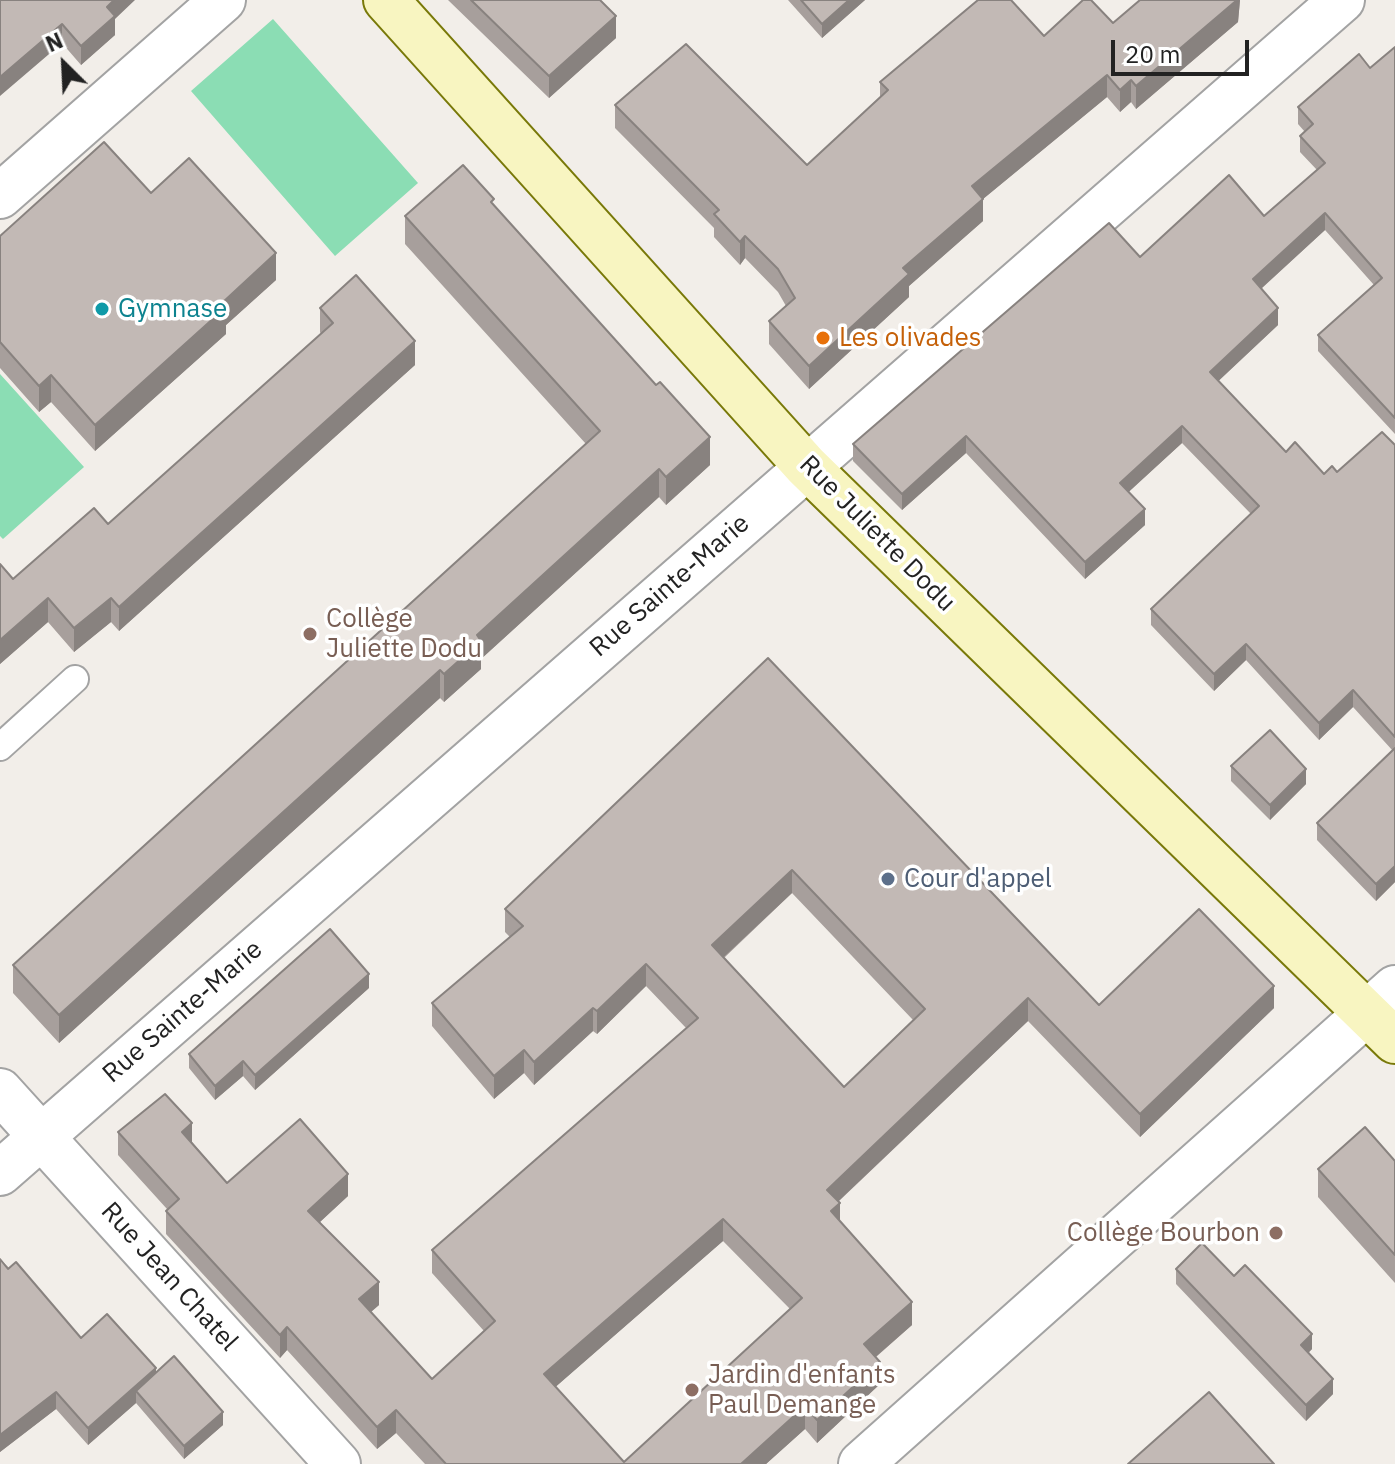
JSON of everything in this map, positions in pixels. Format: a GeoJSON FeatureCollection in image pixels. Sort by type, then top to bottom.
{"type":"FeatureCollection","features":[{"type":"Feature","properties":{"kind":"street"},"geometry":{"type":"LineString","coordinates":[[0,196],[223,0]]}},
{"type":"Feature","properties":{"kind":"street","name":"Rue Juliette Dodu"},"geometry":{"type":"LineString","coordinates":[[386,0],[806,466],[1386,1014]]}},
{"type":"Feature","properties":{"kind":"street","name":"Rue Sainte-Marie"},"geometry":{"type":"LineString","coordinates":[[0,1173],[1342,0]]}},
{"type":"Feature","properties":{"kind":"street"},"geometry":{"type":"LineString","coordinates":[[861,1464],[1386,1014]]}},
{"type":"Feature","properties":{"kind":"street","name":"Rue Jean Chatel"},"geometry":{"type":"LineString","coordinates":[[0,1091],[338,1464]]}},
{"type":"Feature","properties":{"kind":"lane"},"geometry":{"type":"LineString","coordinates":[[0,747],[75,679]]}},
{"type":"Feature","properties":{"kind":"green space"},"geometry":{"type":"Polygon","coordinates":[[[273,19],[418,183],[335,256],[191,91],[273,19]]]}},
{"type":"Feature","properties":{"kind":"green space"},"geometry":{"type":"Polygon","coordinates":[[[0,374],[84,467],[3,539],[0,536],[0,374]]]}},
{"type":"Feature","properties":{"kind":"building"},"geometry":{"type":"Polygon","coordinates":[[[0,0],[114,0],[107,7],[115,16],[81,46],[62,24],[0,77],[0,0]]]}},
{"type":"Feature","properties":{"kind":"building"},"geometry":{"type":"Polygon","coordinates":[[[471,0],[600,0],[616,16],[549,76],[471,0]]]}},
{"type":"Feature","properties":{"kind":"building"},"geometry":{"type":"Polygon","coordinates":[[[801,0],[849,0],[822,24],[801,0]]]}},
{"type":"Feature","properties":{"kind":"building"},"geometry":{"type":"Polygon","coordinates":[[[978,0],[1011,0],[1044,36],[1083,0],[1091,0],[1113,23],[1140,0],[1237,0],[1136,86],[1131,80],[1120,90],[1107,75],[972,186],[983,199],[903,268],[909,274],[809,366],[769,321],[795,298],[778,269],[745,236],[740,242],[714,214],[719,210],[615,105],[686,44],[807,165],[888,90],[880,82],[978,0]]]}},
{"type":"Feature","properties":{"kind":"building"},"geometry":{"type":"Polygon","coordinates":[[[1395,47],[1395,418],[1318,335],[1382,278],[1325,213],[1253,279],[1278,308],[1210,372],[1286,452],[1295,442],[1324,474],[1332,466],[1337,472],[1382,432],[1395,445],[1395,737],[1353,690],[1319,723],[1246,644],[1214,674],[1151,609],[1259,506],[1182,426],[1120,483],[1145,509],[1085,562],[966,436],[902,494],[853,444],[1109,223],[1140,257],[1229,175],[1264,216],[1325,163],[1300,136],[1313,124],[1298,107],[1359,54],[1370,68],[1395,47]]]}},
{"type":"Feature","properties":{"kind":"building","name":"Gymnase"},"geometry":{"type":"Polygon","coordinates":[[[104,142],[151,193],[189,158],[276,253],[222,303],[226,307],[95,425],[51,375],[39,386],[0,342],[0,236],[104,142]]]}},
{"type":"Feature","properties":{"kind":"building"},"geometry":{"type":"Polygon","coordinates":[[[463,165],[494,199],[491,202],[656,385],[660,382],[710,437],[666,477],[659,469],[477,635],[481,641],[444,674],[440,670],[59,1015],[13,965],[600,431],[405,216],[463,165]]]}},
{"type":"Feature","properties":{"kind":"building"},"geometry":{"type":"Polygon","coordinates":[[[356,275],[415,341],[119,607],[111,598],[74,628],[48,598],[0,640],[0,564],[13,579],[94,508],[108,524],[333,323],[320,308],[356,275]]]}},
{"type":"Feature","properties":{"kind":"building"},"geometry":{"type":"Polygon","coordinates":[[[768,658],[1099,1005],[1199,909],[1274,986],[1140,1114],[1028,998],[827,1190],[840,1203],[831,1211],[912,1302],[864,1344],[880,1362],[817,1420],[805,1406],[741,1464],[446,1464],[396,1410],[377,1427],[287,1327],[280,1335],[166,1211],[179,1199],[118,1132],[165,1094],[192,1123],[182,1132],[227,1183],[300,1119],[348,1174],[308,1211],[379,1282],[359,1299],[432,1379],[495,1321],[432,1250],[698,1018],[646,964],[597,1011],[593,1008],[534,1062],[524,1050],[494,1076],[432,1003],[523,926],[505,909],[768,658]],[[792,870],[712,945],[844,1087],[925,1009],[792,870]],[[723,1219],[544,1374],[624,1462],[802,1298],[723,1219]]]}},
{"type":"Feature","properties":{"kind":"building"},"geometry":{"type":"Polygon","coordinates":[[[1270,730],[1306,769],[1270,805],[1231,766],[1270,730]]]}},
{"type":"Feature","properties":{"kind":"building"},"geometry":{"type":"Polygon","coordinates":[[[1395,748],[1395,866],[1376,884],[1317,823],[1395,748]]]}},
{"type":"Feature","properties":{"kind":"building"},"geometry":{"type":"Polygon","coordinates":[[[330,929],[369,974],[255,1075],[243,1061],[215,1086],[189,1054],[330,929]]]}},
{"type":"Feature","properties":{"kind":"building"},"geometry":{"type":"Polygon","coordinates":[[[1365,1127],[1395,1161],[1395,1255],[1318,1169],[1365,1127]]]}},
{"type":"Feature","properties":{"kind":"building"},"geometry":{"type":"Polygon","coordinates":[[[1202,1243],[1234,1276],[1245,1265],[1312,1334],[1301,1345],[1333,1379],[1306,1405],[1176,1269],[1202,1243]]]}},
{"type":"Feature","properties":{"kind":"building"},"geometry":{"type":"Polygon","coordinates":[[[0,1259],[8,1269],[16,1262],[81,1338],[107,1314],[156,1368],[88,1428],[56,1392],[0,1435],[0,1259]]]}},
{"type":"Feature","properties":{"kind":"building"},"geometry":{"type":"Polygon","coordinates":[[[174,1356],[223,1412],[184,1446],[136,1391],[174,1356]]]}},
{"type":"Feature","properties":{"kind":"building"},"geometry":{"type":"Polygon","coordinates":[[[1209,1392],[1274,1464],[1128,1464],[1209,1392]]]}},
{"type":"Feature","properties":{"kind":"place","name":"Gymnase"},"geometry":{"type":"Point","coordinates":[102,309]}},
{"type":"Feature","properties":{"kind":"place","name":"Les olivades"},"geometry":{"type":"Point","coordinates":[823,338]}},
{"type":"Feature","properties":{"kind":"place","name":"Collège Juliette Dodu"},"geometry":{"type":"Point","coordinates":[310,634]}},
{"type":"Feature","properties":{"kind":"place","name":"Cour d'appel"},"geometry":{"type":"Point","coordinates":[888,879]}},
{"type":"Feature","properties":{"kind":"place","name":"Collège Bourbon"},"geometry":{"type":"Point","coordinates":[1276,1233]}},
{"type":"Feature","properties":{"kind":"place","name":"Jardin d'enfants Paul Demange"},"geometry":{"type":"Point","coordinates":[692,1390]}}]}
